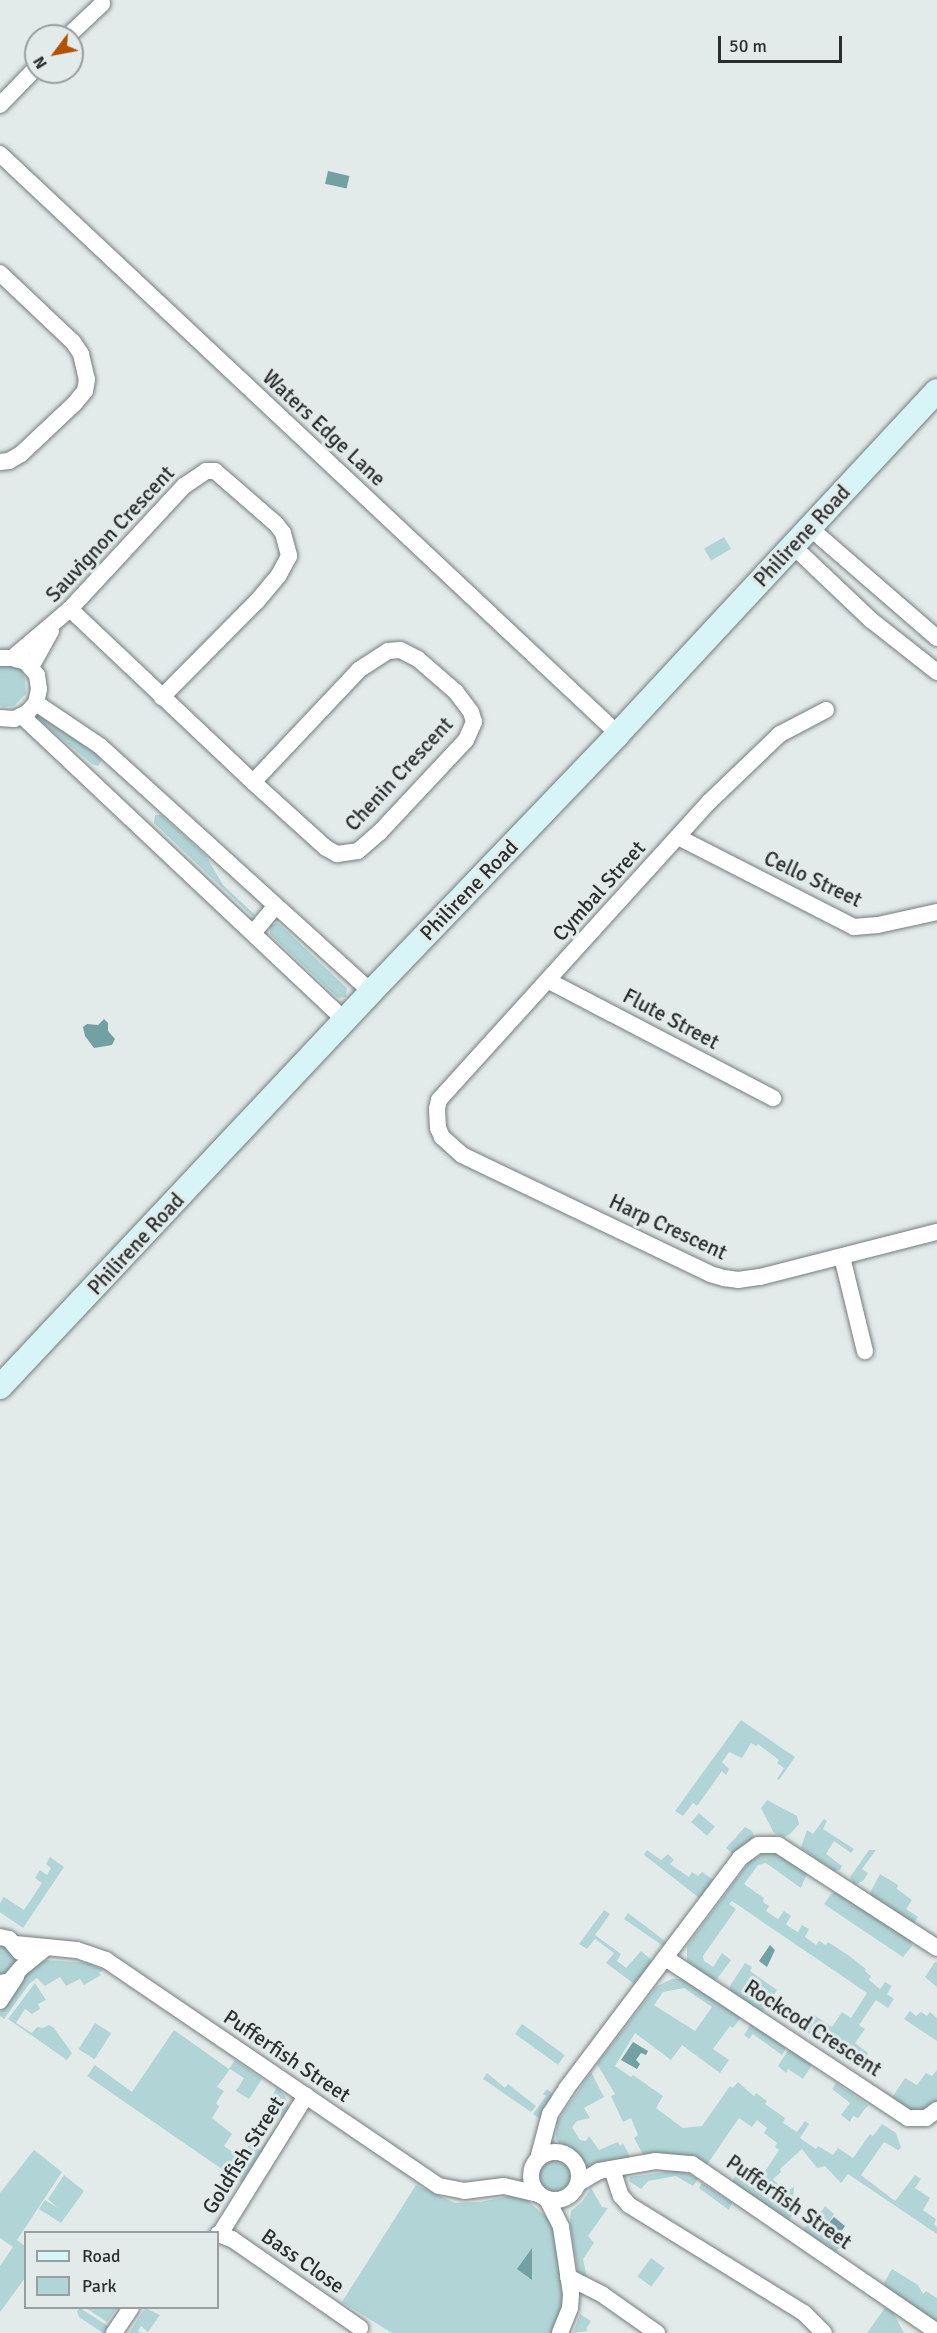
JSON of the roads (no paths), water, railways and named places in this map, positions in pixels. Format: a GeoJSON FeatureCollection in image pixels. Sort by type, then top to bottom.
{"type":"FeatureCollection","features":[{"type":"Feature","properties":{"kind":"street"},"geometry":{"type":"LineString","coordinates":[[81,24],[102,4]]}},
{"type":"Feature","properties":{"kind":"street"},"geometry":{"type":"LineString","coordinates":[[0,105],[24,80]]}},
{"type":"Feature","properties":{"kind":"street","name":"Waters Edge Lane"},"geometry":{"type":"LineString","coordinates":[[0,154],[618,734]]}},
{"type":"Feature","properties":{"kind":"street"},"geometry":{"type":"LineString","coordinates":[[0,273],[73,342],[81,354],[87,379],[85,391],[74,404],[21,454],[9,461],[0,462]]}},
{"type":"Feature","properties":{"kind":"street","name":"Philirene Road"},"geometry":{"type":"LineString","coordinates":[[0,1387],[371,992],[618,734],[937,391]]}},
{"type":"Feature","properties":{"kind":"street","name":"Sauvignon Crescent"},"geometry":{"type":"LineString","coordinates":[[6,658],[54,625],[184,486],[206,471],[221,474],[276,524],[283,533],[288,556],[279,575],[162,697]]}},
{"type":"Feature","properties":{"kind":"street"},"geometry":{"type":"LineString","coordinates":[[810,528],[937,638]]}},
{"type":"Feature","properties":{"kind":"street"},"geometry":{"type":"LineString","coordinates":[[793,546],[871,620],[937,672]]}},
{"type":"Feature","properties":{"kind":"street","name":"Chenin Crescent"},"geometry":{"type":"LineString","coordinates":[[70,609],[253,782],[326,848],[337,854],[348,854],[364,846],[379,833],[466,740],[474,722],[471,712],[456,692],[418,659],[400,650],[388,651],[359,670],[253,782]]}},
{"type":"Feature","properties":{"kind":"street","name":"Sauvignon Crescent"},"geometry":{"type":"LineString","coordinates":[[31,667],[54,625]]}},
{"type":"Feature","properties":{"kind":"street"},"geometry":{"type":"LineString","coordinates":[[904,648],[923,627]]}},
{"type":"Feature","properties":{"kind":"street"},"geometry":{"type":"LineString","coordinates":[[0,718],[22,716],[36,703],[39,685],[31,667],[6,658]]}},
{"type":"Feature","properties":{"kind":"street"},"geometry":{"type":"LineString","coordinates":[[36,703],[100,746],[371,992]]}},
{"type":"Feature","properties":{"kind":"street","name":"Cymbal Street"},"geometry":{"type":"LineString","coordinates":[[438,1128],[439,1100],[709,802],[780,734],[826,710]]}},
{"type":"Feature","properties":{"kind":"street"},"geometry":{"type":"LineString","coordinates":[[22,716],[53,744],[89,782],[345,1020]]}},
{"type":"Feature","properties":{"kind":"street","name":"Cello Street"},"geometry":{"type":"LineString","coordinates":[[678,837],[854,927],[878,925],[937,912]]}},
{"type":"Feature","properties":{"kind":"street"},"geometry":{"type":"LineString","coordinates":[[254,933],[276,906]]}},
{"type":"Feature","properties":{"kind":"street","name":"Flute Street"},"geometry":{"type":"LineString","coordinates":[[549,981],[773,1098]]}},
{"type":"Feature","properties":{"kind":"street","name":"Harp Crescent"},"geometry":{"type":"LineString","coordinates":[[438,1128],[442,1137],[462,1155],[710,1274],[738,1280],[842,1257],[937,1232]]}},
{"type":"Feature","properties":{"kind":"street"},"geometry":{"type":"LineString","coordinates":[[842,1257],[865,1351]]}},
{"type":"Feature","properties":{"kind":"street"},"geometry":{"type":"LineString","coordinates":[[560,2333],[570,2308],[561,2228],[543,2197],[531,2182],[550,2114],[566,2089],[667,1959],[740,1858],[758,1845],[778,1845],[937,1948]]}},
{"type":"Feature","properties":{"kind":"street","name":"Pufferfish Street"},"geometry":{"type":"LineString","coordinates":[[6,1938],[46,1948],[77,1950],[106,1960],[439,2186],[464,2191],[504,2186],[543,2197],[564,2199],[575,2189],[606,2170],[669,2160],[701,2169],[927,2330]]}},
{"type":"Feature","properties":{"kind":"street","name":"Pufferfish Street"},"geometry":{"type":"LineString","coordinates":[[6,1938],[22,1959],[19,1972]]}},
{"type":"Feature","properties":{"kind":"street"},"geometry":{"type":"LineString","coordinates":[[0,1983],[19,1972],[46,1948]]}},
{"type":"Feature","properties":{"kind":"street","name":"Rockcod Crescent"},"geometry":{"type":"LineString","coordinates":[[667,1959],[908,2118],[926,2118],[937,2110]]}},
{"type":"Feature","properties":{"kind":"street"},"geometry":{"type":"LineString","coordinates":[[0,2001],[19,1972]]}},
{"type":"Feature","properties":{"kind":"street","name":"Goldfish Street"},"geometry":{"type":"LineString","coordinates":[[219,2234],[306,2096]]}},
{"type":"Feature","properties":{"kind":"street"},"geometry":{"type":"LineString","coordinates":[[547,2126],[559,2152]]}},
{"type":"Feature","properties":{"kind":"street","name":"Pufferfish Street"},"geometry":{"type":"LineString","coordinates":[[504,2186],[551,2152],[559,2152],[575,2162],[606,2170]]}},
{"type":"Feature","properties":{"kind":"street"},"geometry":{"type":"LineString","coordinates":[[561,2228],[579,2172],[575,2162]]}},
{"type":"Feature","properties":{"kind":"street"},"geometry":{"type":"LineString","coordinates":[[606,2170],[629,2205],[804,2313],[824,2333]]}},
{"type":"Feature","properties":{"kind":"street","name":"Bass Close"},"geometry":{"type":"LineString","coordinates":[[219,2234],[232,2239],[360,2328]]}},
{"type":"Feature","properties":{"kind":"street"},"geometry":{"type":"LineString","coordinates":[[568,2277],[603,2295],[657,2333]]}},
{"type":"Feature","properties":{"kind":"street"},"geometry":{"type":"LineString","coordinates":[[114,2333],[130,2309]]}}]}
